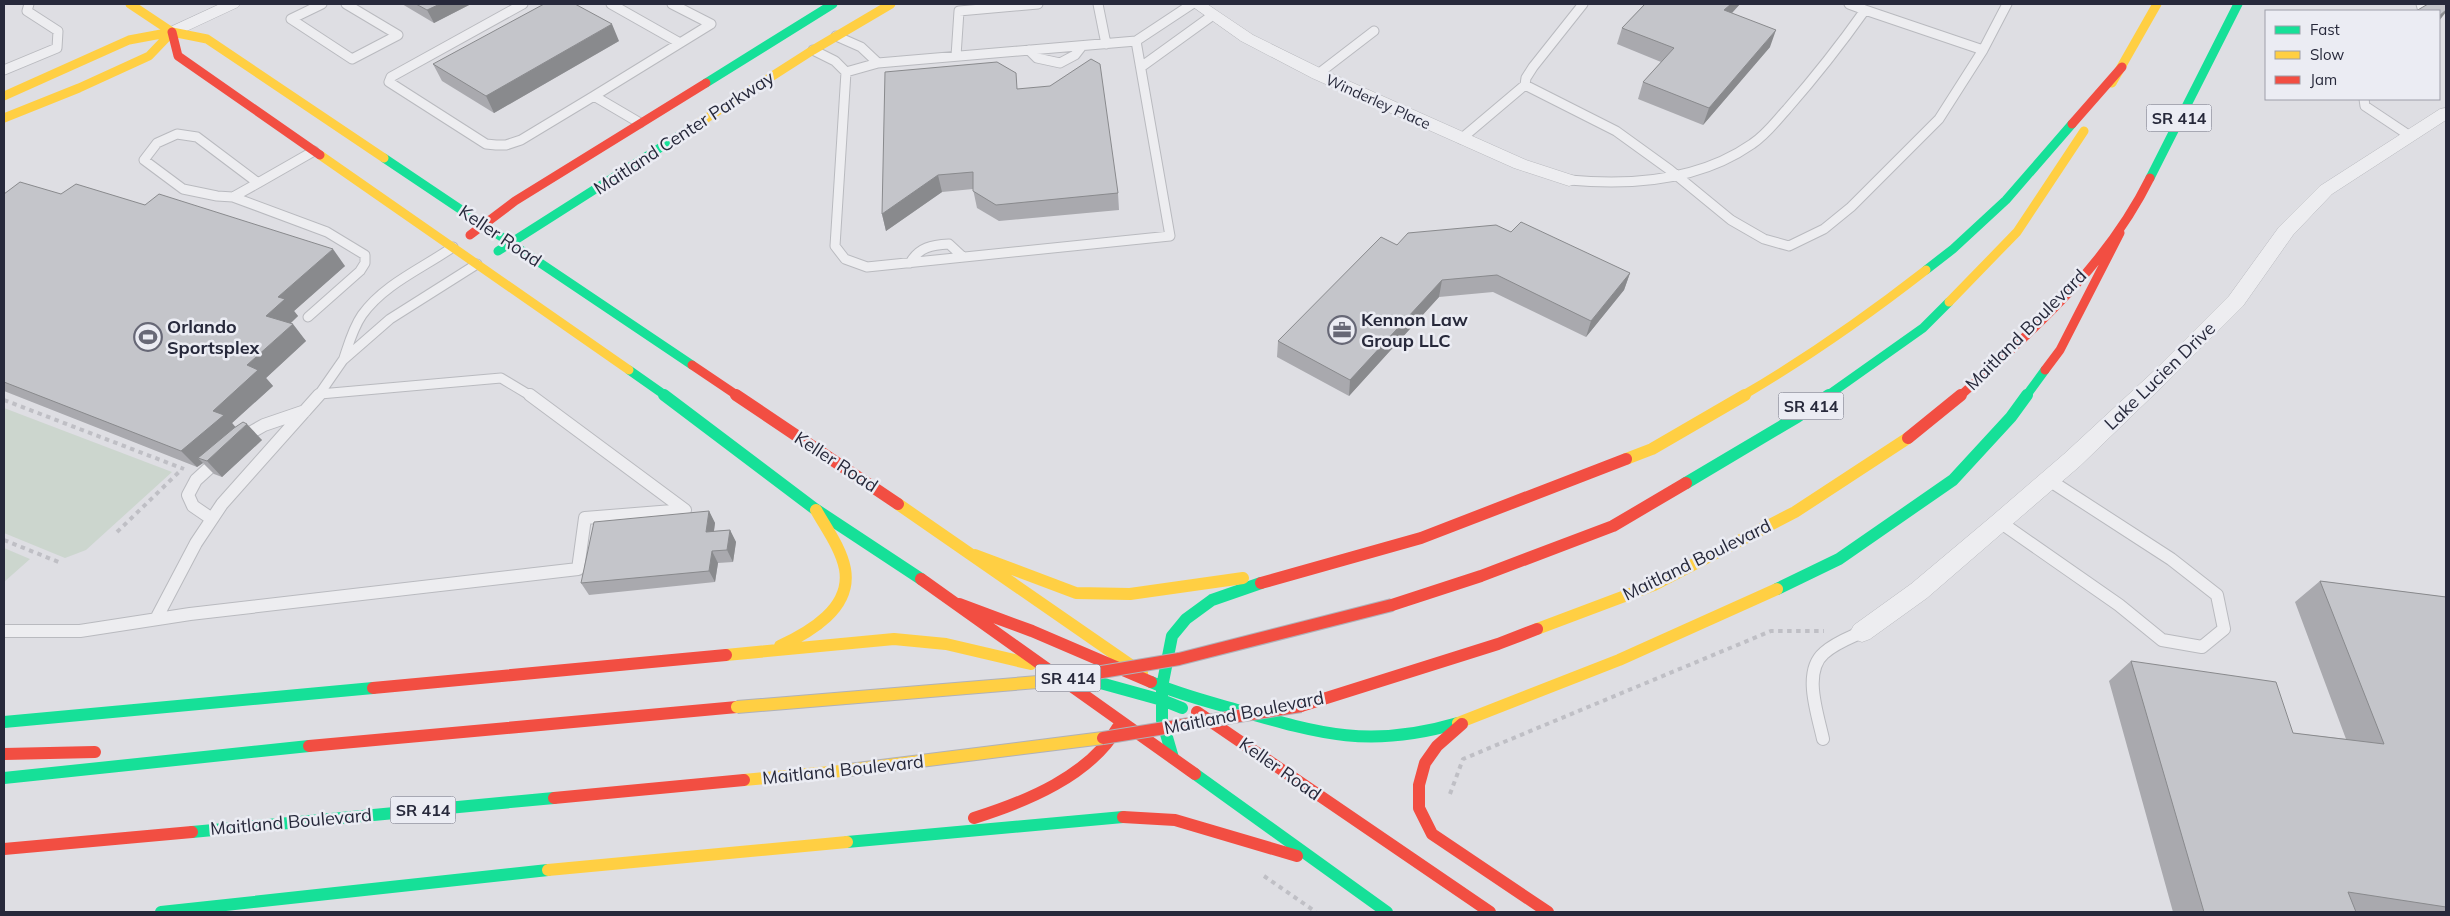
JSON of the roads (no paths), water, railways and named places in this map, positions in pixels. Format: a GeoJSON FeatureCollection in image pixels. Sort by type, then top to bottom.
{"type":"FeatureCollection","features":[{"type":"Feature","properties":{"kind":"main road","name":"Keller Road"},"geometry":{"type":"LineString","coordinates":[[130,4],[172,32],[207,39],[974,556],[1490,912]]}},
{"type":"Feature","properties":{"kind":"main road","name":"Maitland Center Parkway"},"geometry":{"type":"LineString","coordinates":[[477,264],[511,244],[809,35],[833,4]]}},
{"type":"Feature","properties":{"kind":"main road","name":"Maitland Center Parkway"},"geometry":{"type":"LineString","coordinates":[[453,247],[515,201],[640,123],[809,35],[836,36],[891,4]]}},
{"type":"Feature","properties":{"kind":"main road","name":"SR 414"},"geometry":{"type":"LineString","coordinates":[[4,778],[304,746],[1050,681],[1179,659],[1392,605],[1481,576],[1614,526],[1796,416],[1923,328],[2017,232],[2071,153],[2157,4]]}},
{"type":"Feature","properties":{"kind":"main road","name":"Maitland Boulevard"},"geometry":{"type":"LineString","coordinates":[[4,849],[841,771],[1074,743],[1301,706],[1498,644],[1654,585],[1795,512],[1918,431],[2008,354],[2061,301],[2120,233],[2142,198],[2159,158],[2238,4]]}},
{"type":"Feature","properties":{"kind":"main road","name":"Keller Road"},"geometry":{"type":"LineString","coordinates":[[172,32],[178,56],[690,413],[815,509],[959,604],[1387,912]]}},
{"type":"Feature","properties":{"kind":"main road"},"geometry":{"type":"LineString","coordinates":[[4,96],[129,40],[172,32]]}},
{"type":"Feature","properties":{"kind":"main road"},"geometry":{"type":"LineString","coordinates":[[4,118],[61,96],[149,56],[172,32]]}},
{"type":"Feature","properties":{"kind":"main road"},"geometry":{"type":"LineString","coordinates":[[809,35],[836,36]]}},
{"type":"Feature","properties":{"kind":"main road"},"geometry":{"type":"LineString","coordinates":[[1173,758],[1162,720],[1162,687],[1172,636],[1186,619],[1212,600],[1289,574],[1421,538],[1652,449],[1735,402],[1802,361],[1874,311],[1953,249],[2006,200],[2122,67]]}},
{"type":"Feature","properties":{"kind":"main road"},"geometry":{"type":"LineString","coordinates":[[959,604],[1032,631],[1162,687],[1309,732],[1353,739],[1393,737],[1439,730],[1535,695],[1712,621],[1839,558],[1953,480],[2011,417],[2060,350],[2120,233]]}},
{"type":"Feature","properties":{"kind":"main road"},"geometry":{"type":"LineString","coordinates":[[761,652],[795,640],[825,618],[843,592],[846,578],[842,561],[815,509]]}},
{"type":"Feature","properties":{"kind":"main road"},"geometry":{"type":"LineString","coordinates":[[974,556],[1076,593],[1130,594],[1214,581],[1289,574]]}},
{"type":"Feature","properties":{"kind":"main road"},"geometry":{"type":"LineString","coordinates":[[4,722],[894,639],[946,644],[997,655],[1162,700],[1204,716]]}},
{"type":"Feature","properties":{"kind":"main road"},"geometry":{"type":"LineString","coordinates":[[886,838],[968,820],[1022,804],[1057,787],[1084,765],[1118,730],[1124,684],[1118,668],[1096,640]]}},
{"type":"Feature","properties":{"kind":"main road"},"geometry":{"type":"LineString","coordinates":[[1465,721],[1437,746],[1425,763],[1420,785],[1420,808],[1432,834],[1548,912]]}},
{"type":"Feature","properties":{"kind":"main road"},"geometry":{"type":"LineString","coordinates":[[149,750],[304,746]]}},
{"type":"Feature","properties":{"kind":"main road"},"geometry":{"type":"LineString","coordinates":[[4,754],[110,751]]}},
{"type":"Feature","properties":{"kind":"main road"},"geometry":{"type":"LineString","coordinates":[[162,912],[530,872],[1129,816],[1175,820],[1318,862]]}},
{"type":"Feature","properties":{"kind":"street"},"geometry":{"type":"LineString","coordinates":[[172,32],[232,4]]}},
{"type":"Feature","properties":{"kind":"street","name":"Winderley Place"},"geometry":{"type":"LineString","coordinates":[[1197,4],[1247,38],[1318,74],[1520,164],[1569,180]]}},
{"type":"Feature","properties":{"kind":"street","name":"Lake Lucien Drive"},"geometry":{"type":"LineString","coordinates":[[1862,632],[1919,591],[2000,522],[2049,480],[2162,375],[2236,301],[2286,231],[2326,190],[2446,113]]}},
{"type":"Feature","properties":{"kind":"lane"},"geometry":{"type":"LineString","coordinates":[[4,70],[57,48],[58,31],[27,10],[29,4]]}},
{"type":"Feature","properties":{"kind":"lane"},"geometry":{"type":"LineString","coordinates":[[322,4],[290,19],[352,59],[398,35],[346,4]]}},
{"type":"Feature","properties":{"kind":"lane"},"geometry":{"type":"LineString","coordinates":[[523,4],[391,77],[389,82],[486,144],[506,146],[521,140],[711,24],[672,4]]}},
{"type":"Feature","properties":{"kind":"lane"},"geometry":{"type":"LineString","coordinates":[[611,4],[680,43]]}},
{"type":"Feature","properties":{"kind":"lane"},"geometry":{"type":"LineString","coordinates":[[956,56],[959,11],[1038,4]]}},
{"type":"Feature","properties":{"kind":"lane"},"geometry":{"type":"LineString","coordinates":[[1098,4],[1106,44]]}},
{"type":"Feature","properties":{"kind":"lane"},"geometry":{"type":"LineString","coordinates":[[846,72],[878,63],[1136,41],[1192,4]]}},
{"type":"Feature","properties":{"kind":"lane"},"geometry":{"type":"LineString","coordinates":[[1461,139],[1525,85],[1526,78],[1533,67],[1583,4]]}},
{"type":"Feature","properties":{"kind":"lane"},"geometry":{"type":"LineString","coordinates":[[1850,4],[1984,50]]}},
{"type":"Feature","properties":{"kind":"lane"},"geometry":{"type":"LineString","coordinates":[[1525,85],[1616,131],[1731,220],[1764,238],[1789,246],[1824,229],[1873,187],[1939,119],[1984,50],[2007,4]]}},
{"type":"Feature","properties":{"kind":"lane"},"geometry":{"type":"LineString","coordinates":[[1569,180],[1596,183],[1676,176],[1719,162],[1753,144],[1806,88],[1865,10]]}},
{"type":"Feature","properties":{"kind":"lane"},"geometry":{"type":"LineString","coordinates":[[1141,67],[1213,15]]}},
{"type":"Feature","properties":{"kind":"lane"},"geometry":{"type":"LineString","coordinates":[[1318,74],[1374,31]]}},
{"type":"Feature","properties":{"kind":"lane"},"geometry":{"type":"LineString","coordinates":[[809,35],[846,72],[835,246],[845,259],[867,267],[1170,236],[1136,41]]}},
{"type":"Feature","properties":{"kind":"lane"},"geometry":{"type":"LineString","coordinates":[[836,36],[861,47],[878,63]]}},
{"type":"Feature","properties":{"kind":"lane"},"geometry":{"type":"LineString","coordinates":[[1029,50],[1037,58],[1060,63],[1075,55],[1082,46]]}},
{"type":"Feature","properties":{"kind":"lane"},"geometry":{"type":"LineString","coordinates":[[594,96],[640,123]]}},
{"type":"Feature","properties":{"kind":"lane"},"geometry":{"type":"LineString","coordinates":[[2364,100],[2365,106],[2410,136]]}},
{"type":"Feature","properties":{"kind":"lane"},"geometry":{"type":"LineString","coordinates":[[258,183],[192,134],[175,134],[162,139],[149,150],[144,160],[183,189],[233,197],[327,232],[364,255],[365,263],[360,271],[308,316]]}},
{"type":"Feature","properties":{"kind":"lane"},"geometry":{"type":"LineString","coordinates":[[233,197],[314,151]]}},
{"type":"Feature","properties":{"kind":"lane"},"geometry":{"type":"LineString","coordinates":[[910,263],[914,254],[929,245],[949,244],[963,257]]}},
{"type":"Feature","properties":{"kind":"lane"},"geometry":{"type":"LineString","coordinates":[[156,619],[196,543],[222,504],[320,394],[343,360],[354,330],[366,310],[388,289],[453,247]]}},
{"type":"Feature","properties":{"kind":"lane"},"geometry":{"type":"LineString","coordinates":[[343,360],[390,319],[477,264]]}},
{"type":"Feature","properties":{"kind":"lane"},"geometry":{"type":"LineString","coordinates":[[4,631],[80,631],[156,619],[578,569],[585,518],[685,510],[525,391],[501,378],[320,394]]}},
{"type":"Feature","properties":{"kind":"lane"},"geometry":{"type":"LineString","coordinates":[[212,519],[189,501],[188,495],[196,480],[250,432],[264,425],[306,411]]}},
{"type":"Feature","properties":{"kind":"lane"},"geometry":{"type":"LineString","coordinates":[[2000,522],[2119,605],[2162,640],[2202,647],[2224,629],[2217,595],[2171,559],[2049,480]]}},
{"type":"Feature","properties":{"kind":"lane"},"geometry":{"type":"LineString","coordinates":[[1823,739],[1814,692],[1814,672],[1819,659],[1828,650],[1862,632]]}},
{"type":"Feature","properties":{"kind":"place","name":"Kennon Law Group LLC"},"geometry":{"type":"Point","coordinates":[1342,330]}},
{"type":"Feature","properties":{"kind":"place","name":"Orlando Sportsplex"},"geometry":{"type":"Point","coordinates":[148,337]}}]}
